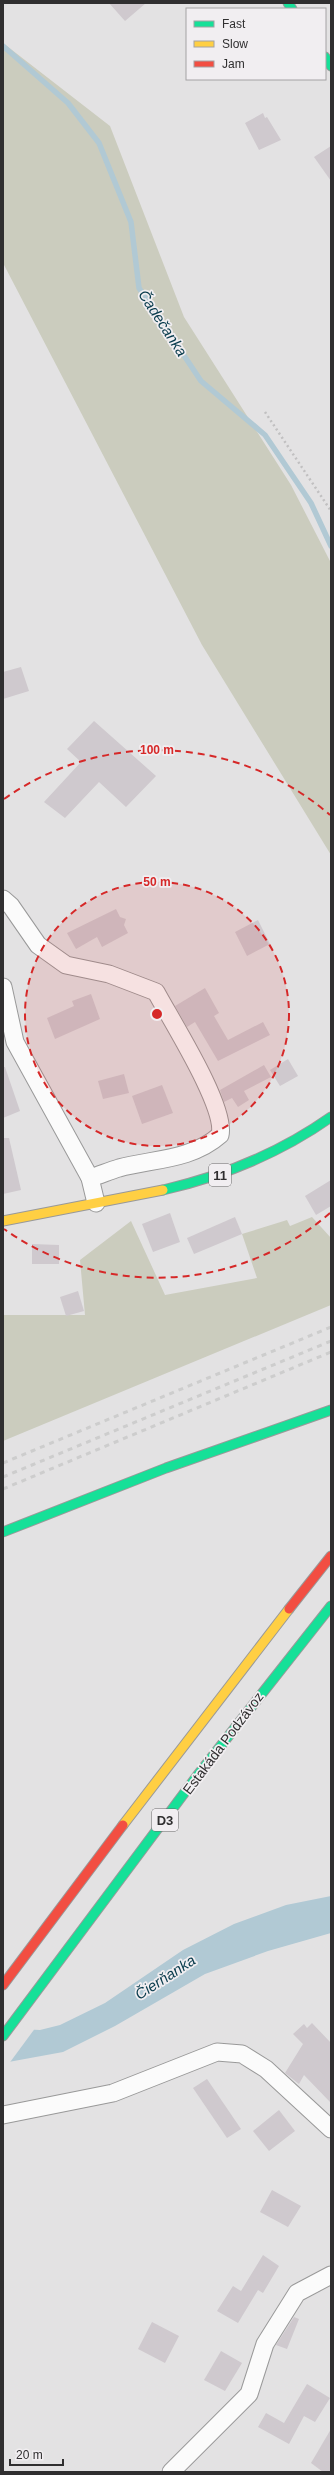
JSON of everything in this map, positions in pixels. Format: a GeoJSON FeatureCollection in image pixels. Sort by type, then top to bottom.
{"type":"FeatureCollection","features":[{"type":"Feature","properties":{"kind":"main road","name":"11"},"geometry":{"type":"LineString","coordinates":[[3,1221],[168,1189],[230,1172],[290,1145],[331,1117]]}},
{"type":"Feature","properties":{"kind":"main road"},"geometry":{"type":"LineString","coordinates":[[3,1532],[90,1495],[169,1465],[331,1410]]}},
{"type":"Feature","properties":{"kind":"main road","name":"D3"},"geometry":{"type":"LineString","coordinates":[[3,1985],[177,1752],[331,1556]]}},
{"type":"Feature","properties":{"kind":"main road","name":"Estakáda Podzávoz"},"geometry":{"type":"LineString","coordinates":[[3,2036],[197,1776],[331,1606]]}},
{"type":"Feature","properties":{"kind":"street"},"geometry":{"type":"LineString","coordinates":[[3,899],[11,906],[38,945],[66,965],[109,974],[156,992],[206,1084],[221,1120],[220,1135],[204,1147],[170,1159],[119,1168],[90,1178]]}},
{"type":"Feature","properties":{"kind":"street"},"geometry":{"type":"LineString","coordinates":[[3,987],[15,1042],[90,1178],[96,1204]]}},
{"type":"Feature","properties":{"kind":"street"},"geometry":{"type":"LineString","coordinates":[[3,2115],[113,2092],[217,2052],[242,2054],[266,2069],[331,2129]]}},
{"type":"Feature","properties":{"kind":"street"},"geometry":{"type":"LineString","coordinates":[[172,2472],[249,2394],[265,2344],[297,2293],[331,2275]]}},
{"type":"Feature","properties":{"kind":"path"},"geometry":{"type":"LineString","coordinates":[[265,412],[331,511]]}},
{"type":"Feature","properties":{"kind":"shaded area"},"geometry":{"type":"Polygon","coordinates":[[[3,43],[110,126],[184,317],[291,485],[331,563],[331,855],[202,645],[3,263],[3,43]]]}},
{"type":"Feature","properties":{"kind":"shaded area"},"geometry":{"type":"Polygon","coordinates":[[[312,1217],[331,1238],[331,1305],[3,1441],[3,1315],[85,1315],[80,1260],[131,1221],[165,1295],[257,1278],[242,1234],[287,1220],[290,1226],[312,1217]]]}},
{"type":"Feature","properties":{"kind":"water","name":"Čierňanka"},"geometry":{"type":"Polygon","coordinates":[[[331,1896],[331,1933],[268,1951],[205,1974],[115,2026],[63,2052],[3,2063],[3,2028],[40,2030],[60,2025],[105,2003],[183,1950],[234,1924],[286,1905],[331,1896]]]}},
{"type":"Feature","properties":{"kind":"pier"},"geometry":{"type":"Polygon","coordinates":[[[3,2026],[36,2027],[8,2065],[3,2065],[3,2026]]]}},
{"type":"Feature","properties":{"kind":"building"},"geometry":{"type":"Polygon","coordinates":[[[109,3],[146,3],[125,21],[109,3]]]}},
{"type":"Feature","properties":{"kind":"building"},"geometry":{"type":"Polygon","coordinates":[[[263,113],[281,140],[259,150],[245,123],[263,113]]]}},
{"type":"Feature","properties":{"kind":"building"},"geometry":{"type":"Polygon","coordinates":[[[331,146],[331,181],[314,157],[331,146]]]}},
{"type":"Feature","properties":{"kind":"building"},"geometry":{"type":"Polygon","coordinates":[[[21,667],[29,691],[3,699],[3,672],[21,667]]]}},
{"type":"Feature","properties":{"kind":"building"},"geometry":{"type":"Polygon","coordinates":[[[94,721],[156,776],[126,807],[99,782],[65,818],[44,802],[81,762],[67,749],[94,721]]]}},
{"type":"Feature","properties":{"kind":"building"},"geometry":{"type":"Polygon","coordinates":[[[116,909],[120,917],[126,919],[124,925],[128,933],[102,947],[97,937],[76,949],[67,933],[116,909]]]}},
{"type":"Feature","properties":{"kind":"building"},"geometry":{"type":"Polygon","coordinates":[[[258,920],[270,944],[247,956],[235,932],[258,920]]]}},
{"type":"Feature","properties":{"kind":"building"},"geometry":{"type":"Polygon","coordinates":[[[205,988],[219,1013],[214,1016],[228,1040],[263,1022],[270,1035],[218,1061],[195,1022],[187,1027],[175,1006],[205,988]]]}},
{"type":"Feature","properties":{"kind":"building"},"geometry":{"type":"Polygon","coordinates":[[[91,994],[100,1019],[55,1039],[47,1018],[74,1006],[72,1001],[91,994]]]}},
{"type":"Feature","properties":{"kind":"building"},"geometry":{"type":"Polygon","coordinates":[[[288,1059],[298,1076],[280,1086],[270,1070],[288,1059]]]}},
{"type":"Feature","properties":{"kind":"building"},"geometry":{"type":"Polygon","coordinates":[[[264,1065],[271,1077],[244,1091],[249,1100],[238,1107],[232,1098],[224,1102],[220,1090],[264,1065]]]}},
{"type":"Feature","properties":{"kind":"building"},"geometry":{"type":"Polygon","coordinates":[[[3,1067],[5,1067],[20,1111],[3,1118],[3,1067]]]}},
{"type":"Feature","properties":{"kind":"building"},"geometry":{"type":"Polygon","coordinates":[[[124,1074],[129,1093],[103,1099],[98,1081],[124,1074]]]}},
{"type":"Feature","properties":{"kind":"building"},"geometry":{"type":"Polygon","coordinates":[[[162,1085],[173,1113],[142,1124],[132,1096],[162,1085]]]}},
{"type":"Feature","properties":{"kind":"building"},"geometry":{"type":"Polygon","coordinates":[[[3,1138],[9,1138],[21,1190],[3,1194],[3,1138]]]}},
{"type":"Feature","properties":{"kind":"building"},"geometry":{"type":"Polygon","coordinates":[[[331,1180],[331,1206],[316,1215],[305,1196],[331,1180]]]}},
{"type":"Feature","properties":{"kind":"building"},"geometry":{"type":"Polygon","coordinates":[[[170,1213],[180,1242],[153,1252],[142,1224],[170,1213]]]}},
{"type":"Feature","properties":{"kind":"building"},"geometry":{"type":"Polygon","coordinates":[[[235,1217],[242,1234],[194,1254],[187,1238],[235,1217]]]}},
{"type":"Feature","properties":{"kind":"building"},"geometry":{"type":"Polygon","coordinates":[[[32,1244],[59,1245],[59,1264],[32,1264],[32,1244]]]}},
{"type":"Feature","properties":{"kind":"building"},"geometry":{"type":"Polygon","coordinates":[[[78,1291],[84,1311],[66,1316],[60,1297],[78,1291]]]}},
{"type":"Feature","properties":{"kind":"building"},"geometry":{"type":"Polygon","coordinates":[[[312,2023],[331,2043],[331,2103],[304,2075],[299,2084],[285,2073],[303,2044],[293,2034],[304,2024],[307,2028],[312,2023]]]}},
{"type":"Feature","properties":{"kind":"building"},"geometry":{"type":"Polygon","coordinates":[[[207,2079],[241,2129],[227,2138],[193,2088],[207,2079]]]}},
{"type":"Feature","properties":{"kind":"building"},"geometry":{"type":"Polygon","coordinates":[[[279,2110],[295,2131],[269,2151],[253,2131],[279,2110]]]}},
{"type":"Feature","properties":{"kind":"building"},"geometry":{"type":"Polygon","coordinates":[[[272,2190],[301,2206],[288,2227],[260,2212],[272,2190]]]}},
{"type":"Feature","properties":{"kind":"building"},"geometry":{"type":"Polygon","coordinates":[[[263,2255],[279,2266],[263,2293],[258,2290],[238,2323],[217,2311],[233,2286],[241,2291],[263,2255]]]}},
{"type":"Feature","properties":{"kind":"building"},"geometry":{"type":"Polygon","coordinates":[[[294,2317],[299,2319],[287,2349],[276,2345],[294,2317]]]}},
{"type":"Feature","properties":{"kind":"building"},"geometry":{"type":"Polygon","coordinates":[[[152,2322],[179,2336],[165,2363],[138,2349],[152,2322]]]}},
{"type":"Feature","properties":{"kind":"building"},"geometry":{"type":"Polygon","coordinates":[[[221,2351],[242,2363],[225,2391],[204,2380],[221,2351]]]}},
{"type":"Feature","properties":{"kind":"building"},"geometry":{"type":"Polygon","coordinates":[[[307,2384],[330,2398],[315,2422],[304,2416],[289,2444],[258,2427],[266,2413],[284,2423],[307,2384]]]}},
{"type":"Feature","properties":{"kind":"building"},"geometry":{"type":"Polygon","coordinates":[[[331,2429],[331,2472],[323,2472],[311,2463],[331,2429]]]}},
{"type":"Feature","properties":{"kind":"waterway","name":"Čadečanka"},"geometry":{"type":"LineString","coordinates":[[3,46],[68,103],[99,143],[131,222],[139,288],[201,381],[265,435],[311,503],[331,546]]}},
{"type":"Feature","properties":{"kind":"railway"},"geometry":{"type":"LineString","coordinates":[[3,1463],[331,1327]]}},
{"type":"Feature","properties":{"kind":"railway"},"geometry":{"type":"LineString","coordinates":[[3,1477],[331,1341]]}},
{"type":"Feature","properties":{"kind":"railway"},"geometry":{"type":"LineString","coordinates":[[3,1489],[331,1352]]}},
{"type":"Feature","properties":{"kind":"traffic: fast"},"geometry":{"type":"LineString","coordinates":[[288,3],[291,8]]}},
{"type":"Feature","properties":{"kind":"traffic: fast"},"geometry":{"type":"LineString","coordinates":[[326,58],[331,66]]}},
{"type":"Feature","properties":{"kind":"traffic: fast"},"geometry":{"type":"LineString","coordinates":[[163,1190],[208,1178],[251,1162],[292,1142],[331,1117]]}},
{"type":"Feature","properties":{"kind":"traffic: fast"},"geometry":{"type":"LineString","coordinates":[[3,1532],[166,1468],[331,1410]]}},
{"type":"Feature","properties":{"kind":"traffic: fast"},"geometry":{"type":"LineString","coordinates":[[3,2036],[197,1776],[331,1606]]}},
{"type":"Feature","properties":{"kind":"traffic: slow"},"geometry":{"type":"LineString","coordinates":[[3,1221],[163,1190]]}},
{"type":"Feature","properties":{"kind":"traffic: slow"},"geometry":{"type":"LineString","coordinates":[[123,1825],[289,1609]]}},
{"type":"Feature","properties":{"kind":"traffic: jam"},"geometry":{"type":"LineString","coordinates":[[289,1609],[331,1556]]}},
{"type":"Feature","properties":{"kind":"traffic: jam"},"geometry":{"type":"LineString","coordinates":[[3,1985],[123,1825]]}}]}
